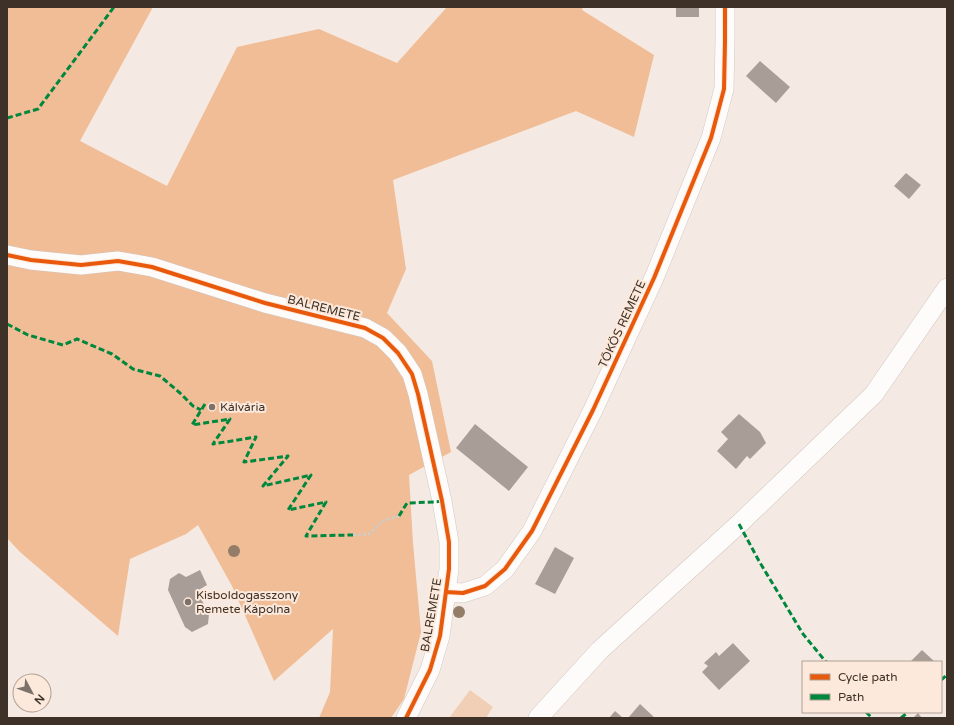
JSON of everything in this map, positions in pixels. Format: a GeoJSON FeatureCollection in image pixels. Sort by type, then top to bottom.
{"type":"FeatureCollection","features":[{"type":"Feature","properties":{"kind":"street","name":"TÖKÖS REMETE"},"geometry":{"type":"LineString","coordinates":[[446,592],[463,593],[485,586],[505,569],[532,530],[593,410],[654,278],[711,138],[724,89],[725,7]]}},
{"type":"Feature","properties":{"kind":"street","name":"BALREMETE"},"geometry":{"type":"LineString","coordinates":[[7,255],[31,260],[81,265],[118,261],[152,267],[265,303],[365,328],[383,338],[398,352],[412,374],[418,394],[450,542],[449,569],[440,636],[430,670],[406,718]]}},
{"type":"Feature","properties":{"kind":"street"},"geometry":{"type":"LineString","coordinates":[[538,718],[600,650],[739,524],[874,394],[947,288]]}},
{"type":"Feature","properties":{"kind":"path"},"geometry":{"type":"LineString","coordinates":[[353,536],[370,534],[382,521],[399,516]]}},
{"type":"Feature","properties":{"kind":"shaded area"},"geometry":{"type":"Polygon","coordinates":[[[7,7],[153,7],[80,141],[167,186],[237,47],[319,29],[397,63],[447,7],[583,7],[582,10],[654,55],[634,137],[576,111],[393,180],[406,269],[387,313],[432,361],[451,452],[409,475],[421,632],[404,699],[391,718],[319,718],[330,692],[333,629],[274,681],[232,586],[198,525],[186,534],[130,559],[118,636],[20,552],[7,538],[7,7]]]}},
{"type":"Feature","properties":{"kind":"shaded area"},"geometry":{"type":"Polygon","coordinates":[[[470,690],[493,707],[486,718],[449,718],[470,690]]]}},
{"type":"Feature","properties":{"kind":"building"},"geometry":{"type":"Polygon","coordinates":[[[676,7],[699,7],[699,17],[676,17],[676,7]]]}},
{"type":"Feature","properties":{"kind":"building"},"geometry":{"type":"Polygon","coordinates":[[[760,61],[790,87],[776,103],[746,76],[760,61]]]}},
{"type":"Feature","properties":{"kind":"building"},"geometry":{"type":"Polygon","coordinates":[[[906,173],[921,185],[909,199],[894,186],[906,173]]]}},
{"type":"Feature","properties":{"kind":"building"},"geometry":{"type":"Polygon","coordinates":[[[739,414],[760,432],[766,443],[750,459],[747,456],[736,469],[717,451],[728,439],[721,432],[739,414]]]}},
{"type":"Feature","properties":{"kind":"building"},"geometry":{"type":"Polygon","coordinates":[[[475,424],[528,467],[509,491],[456,448],[475,424]]]}},
{"type":"Feature","properties":{"kind":"building"},"geometry":{"type":"Polygon","coordinates":[[[555,547],[574,558],[555,594],[535,584],[555,547]]]}},
{"type":"Feature","properties":{"kind":"building","name":"Kisboldogasszony Remete Kápolna"},"geometry":{"type":"Polygon","coordinates":[[[200,570],[207,585],[197,591],[209,614],[208,624],[192,632],[185,627],[168,590],[170,579],[179,573],[186,577],[200,570]]]}},
{"type":"Feature","properties":{"kind":"building"},"geometry":{"type":"Polygon","coordinates":[[[733,643],[750,661],[719,690],[702,672],[708,666],[704,663],[716,652],[719,656],[733,643]]]}},
{"type":"Feature","properties":{"kind":"building"},"geometry":{"type":"Polygon","coordinates":[[[922,650],[934,661],[911,661],[922,650]]]}},
{"type":"Feature","properties":{"kind":"building"},"geometry":{"type":"Polygon","coordinates":[[[640,704],[655,718],[628,718],[640,704]]]}},
{"type":"Feature","properties":{"kind":"building"},"geometry":{"type":"Polygon","coordinates":[[[615,711],[623,718],[609,718],[615,711]]]}},
{"type":"Feature","properties":{"kind":"building"},"geometry":{"type":"Polygon","coordinates":[[[918,713],[922,718],[913,718],[918,713]]]}},
{"type":"Feature","properties":{"kind":"marked path"},"geometry":{"type":"LineString","coordinates":[[7,118],[38,109],[114,7]]}},
{"type":"Feature","properties":{"kind":"marked path"},"geometry":{"type":"LineString","coordinates":[[7,324],[28,335],[63,345],[77,339],[112,354],[133,369],[160,376],[193,406],[201,410]]}},
{"type":"Feature","properties":{"kind":"marked path"},"geometry":{"type":"LineString","coordinates":[[205,404],[192,425],[230,419],[213,444],[256,437],[244,462],[288,456],[263,486],[311,475],[288,510],[326,502],[306,536],[353,535]]}},
{"type":"Feature","properties":{"kind":"marked path"},"geometry":{"type":"LineString","coordinates":[[399,516],[407,503],[442,501]]}},
{"type":"Feature","properties":{"kind":"marked path"},"geometry":{"type":"LineString","coordinates":[[739,524],[759,561],[803,634],[825,661]]}},
{"type":"Feature","properties":{"kind":"marked path"},"geometry":{"type":"LineString","coordinates":[[942,679],[947,675]]}},
{"type":"Feature","properties":{"kind":"marked path"},"geometry":{"type":"LineString","coordinates":[[867,713],[872,718]]}},
{"type":"Feature","properties":{"kind":"marked path"},"geometry":{"type":"LineString","coordinates":[[901,718],[907,713]]}},
{"type":"Feature","properties":{"kind":"cycle path"},"geometry":{"type":"LineString","coordinates":[[446,592],[463,593],[485,586],[505,569],[532,531],[593,410],[654,278],[711,138],[724,89],[725,7]]}},
{"type":"Feature","properties":{"kind":"cycle path"},"geometry":{"type":"LineString","coordinates":[[7,255],[31,260],[81,265],[118,261],[152,267],[265,303],[365,328],[383,338],[398,353],[412,374],[418,394],[442,501],[449,542],[449,569],[440,636],[430,670],[406,718]]}},
{"type":"Feature","properties":{"kind":"place","name":"Kálvária"},"geometry":{"type":"Point","coordinates":[212,407]}},
{"type":"Feature","properties":{"kind":"place","name":"Kisboldogasszony Remete Kápolna"},"geometry":{"type":"Point","coordinates":[188,602]}}]}
